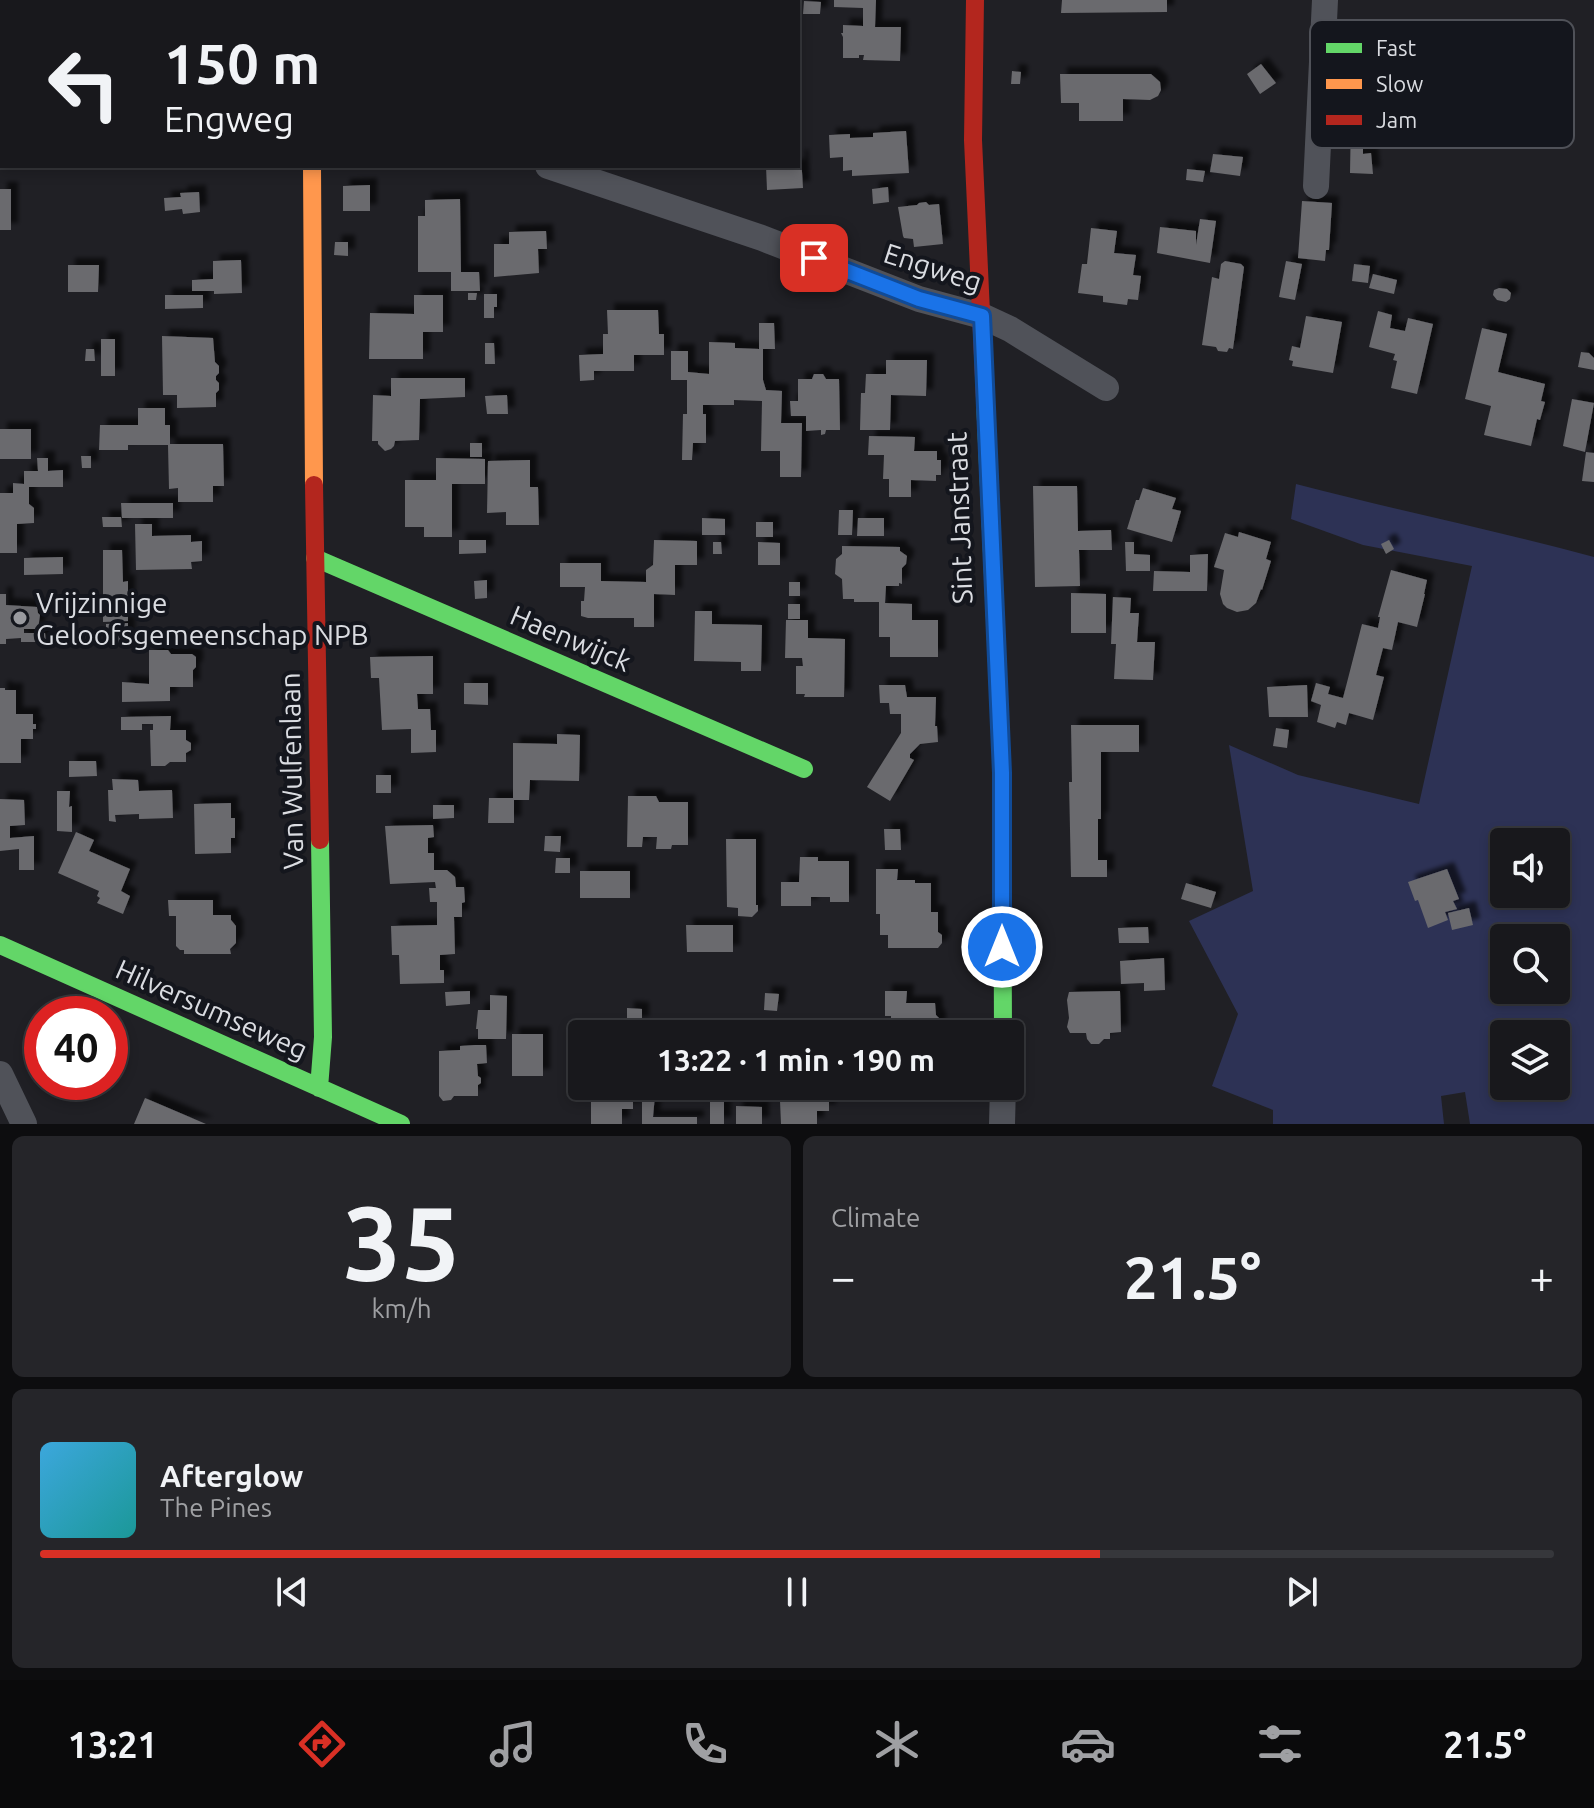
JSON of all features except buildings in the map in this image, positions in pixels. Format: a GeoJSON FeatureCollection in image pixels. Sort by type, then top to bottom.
{"type":"FeatureCollection","features":[{"type":"Feature","properties":{"kind":"street","name":"Sint Janstraat"},"geometry":{"type":"LineString","coordinates":[[975,0],[973,140],[1002,773],[1003,1020]]}},
{"type":"Feature","properties":{"kind":"street"},"geometry":{"type":"LineString","coordinates":[[1324,20],[1325,0]]}},
{"type":"Feature","properties":{"kind":"street"},"geometry":{"type":"LineString","coordinates":[[1316,186],[1318,148]]}},
{"type":"Feature","properties":{"kind":"street","name":"Van Wulfenlaan"},"geometry":{"type":"LineString","coordinates":[[312,168],[323,1037],[319,1088]]}},
{"type":"Feature","properties":{"kind":"street","name":"Engweg"},"geometry":{"type":"LineString","coordinates":[[554,168],[762,238],[919,299],[982,316],[1010,329],[1106,388]]}},
{"type":"Feature","properties":{"kind":"street","name":"Haenwijck"},"geometry":{"type":"LineString","coordinates":[[315,558],[804,769]]}},
{"type":"Feature","properties":{"kind":"street","name":"Hilversumseweg"},"geometry":{"type":"LineString","coordinates":[[0,945],[401,1124]]}},
{"type":"Feature","properties":{"kind":"street"},"geometry":{"type":"LineString","coordinates":[[0,1074],[24,1124]]}},
{"type":"Feature","properties":{"kind":"street"},"geometry":{"type":"LineString","coordinates":[[1002,1124],[1003,1100]]}},
{"type":"Feature","properties":{"kind":"shaded area"},"geometry":{"type":"Polygon","coordinates":[[[1296,484],[1594,557],[1594,1124],[1470,1124],[1465,1092],[1441,1096],[1444,1124],[1273,1124],[1273,1110],[1212,1086],[1238,1014],[1189,921],[1253,891],[1229,745],[1298,775],[1419,804],[1472,566],[1363,545],[1291,519],[1296,484]]]}},
{"type":"Feature","properties":{"kind":"traffic: fast"},"geometry":{"type":"LineString","coordinates":[[985,399],[1002,773],[1003,1020]]}},
{"type":"Feature","properties":{"kind":"traffic: fast"},"geometry":{"type":"LineString","coordinates":[[315,558],[804,769]]}},
{"type":"Feature","properties":{"kind":"traffic: fast"},"geometry":{"type":"LineString","coordinates":[[319,1088],[323,1037],[320,840]]}},
{"type":"Feature","properties":{"kind":"traffic: fast"},"geometry":{"type":"LineString","coordinates":[[0,945],[401,1124]]}},
{"type":"Feature","properties":{"kind":"traffic: slow"},"geometry":{"type":"LineString","coordinates":[[312,168],[314,485]]}},
{"type":"Feature","properties":{"kind":"traffic: jam"},"geometry":{"type":"LineString","coordinates":[[975,0],[973,140],[985,399]]}},
{"type":"Feature","properties":{"kind":"traffic: jam"},"geometry":{"type":"LineString","coordinates":[[314,485],[320,840]]}},
{"type":"Feature","properties":{"kind":"place","name":"Vrijzinnige Geloofsgemeenschap NPB"},"geometry":{"type":"Point","coordinates":[20,618]}},
{"type":"Feature","properties":{"kind":"route"},"geometry":{"type":"LineString","coordinates":[[814,258],[919,299],[982,316],[1002,773],[1002,947]]}}]}
